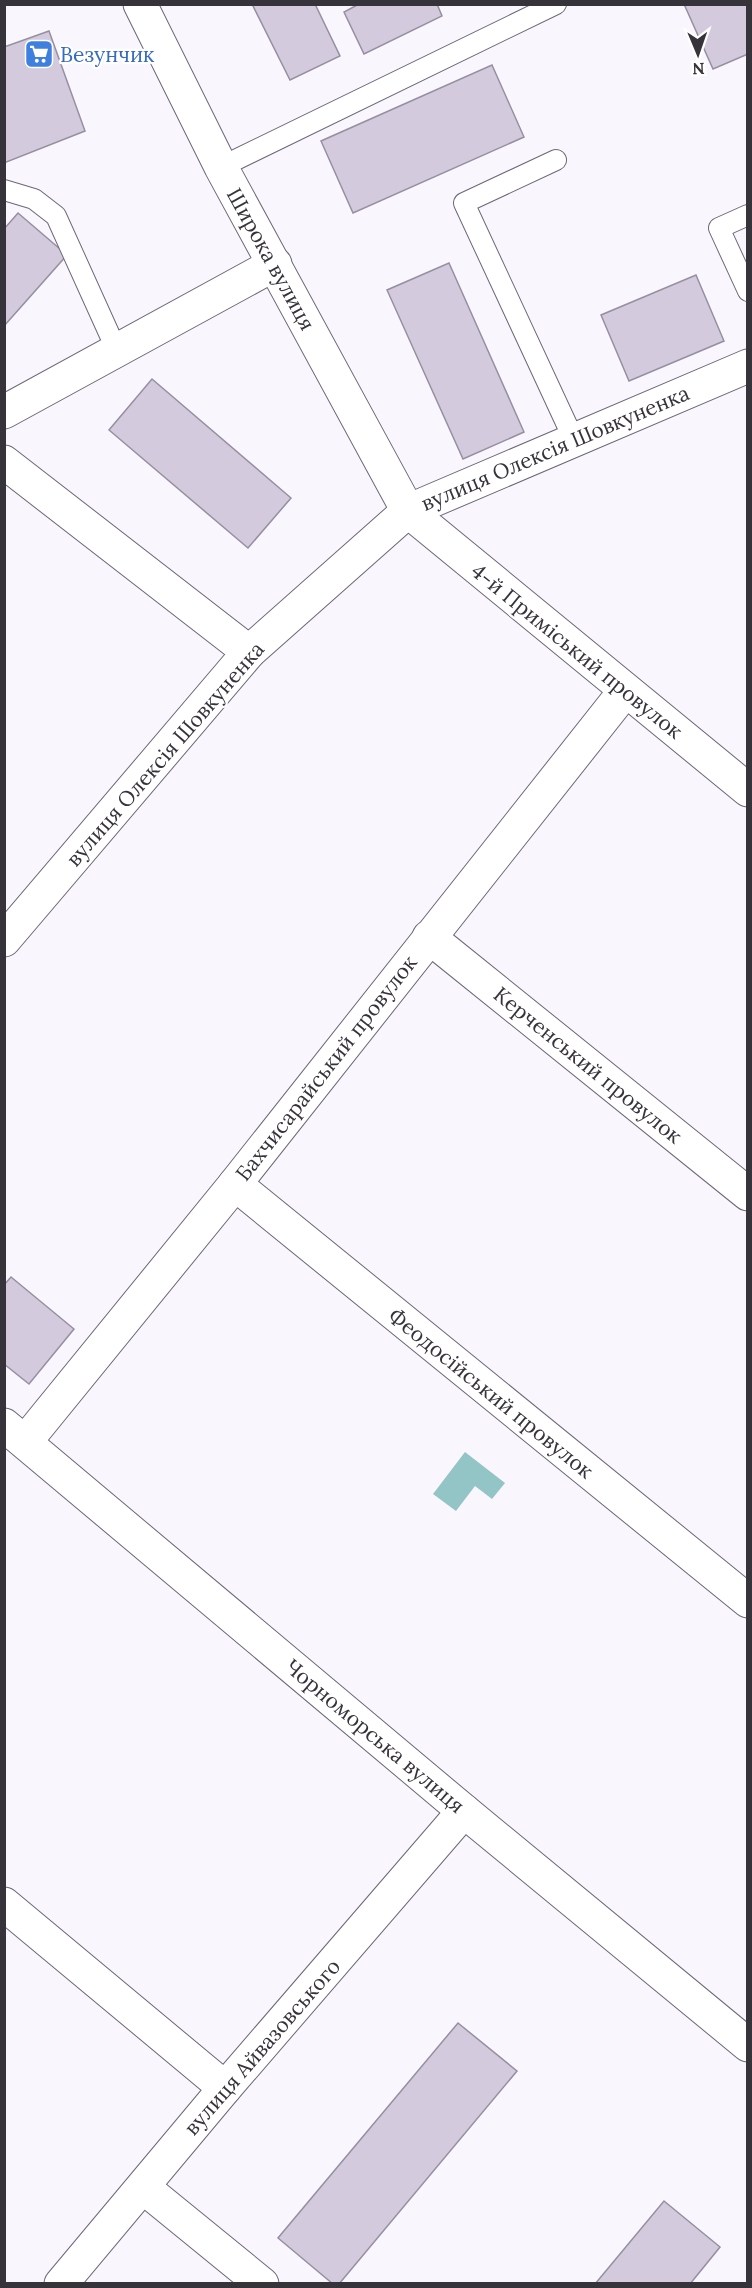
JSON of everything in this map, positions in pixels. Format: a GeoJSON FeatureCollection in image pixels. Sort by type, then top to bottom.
{"type":"FeatureCollection","features":[{"type":"Feature","properties":{"kind":"street","name":"Широка вулиця"},"geometry":{"type":"LineString","coordinates":[[140,4],[221,167],[408,511]]}},
{"type":"Feature","properties":{"kind":"street"},"geometry":{"type":"LineString","coordinates":[[4,412],[275,264]]}},
{"type":"Feature","properties":{"kind":"street","name":"вулиця Олексія Шовкуненка"},"geometry":{"type":"LineString","coordinates":[[4,940],[249,652],[408,511],[747,366]]}},
{"type":"Feature","properties":{"kind":"street"},"geometry":{"type":"LineString","coordinates":[[4,462],[249,652]]}},
{"type":"Feature","properties":{"kind":"street","name":"4-й Приміський провулок"},"geometry":{"type":"LineString","coordinates":[[408,511],[747,790]]}},
{"type":"Feature","properties":{"kind":"street","name":"Бахчисарайський провулок"},"geometry":{"type":"LineString","coordinates":[[15,1434],[235,1184],[625,691]]}},
{"type":"Feature","properties":{"kind":"street","name":"Керченський провулок"},"geometry":{"type":"LineString","coordinates":[[429,936],[747,1194]]}},
{"type":"Feature","properties":{"kind":"street","name":"Феодосійський провулок"},"geometry":{"type":"LineString","coordinates":[[235,1184],[747,1601]]}},
{"type":"Feature","properties":{"kind":"street","name":"Чорноморська вулиця"},"geometry":{"type":"LineString","coordinates":[[15,1434],[747,2045]]}},
{"type":"Feature","properties":{"kind":"street","name":"вулиця Айвазовського"},"geometry":{"type":"LineString","coordinates":[[62,2283],[225,2088],[464,1811]]}},
{"type":"Feature","properties":{"kind":"street"},"geometry":{"type":"LineString","coordinates":[[4,1904],[225,2088]]}},
{"type":"Feature","properties":{"kind":"street"},"geometry":{"type":"LineString","coordinates":[[143,2187],[262,2283]]}},
{"type":"Feature","properties":{"kind":"lane"},"geometry":{"type":"LineString","coordinates":[[221,167],[556,4]]}},
{"type":"Feature","properties":{"kind":"lane"},"geometry":{"type":"LineString","coordinates":[[556,160],[464,203],[574,440]]}},
{"type":"Feature","properties":{"kind":"lane"},"geometry":{"type":"LineString","coordinates":[[4,190],[34,199],[56,216],[117,351]]}},
{"type":"Feature","properties":{"kind":"lane"},"geometry":{"type":"LineString","coordinates":[[747,215],[719,228],[747,291]]}},
{"type":"Feature","properties":{"kind":"water"},"geometry":{"type":"Polygon","coordinates":[[[465,1452],[505,1483],[492,1499],[475,1486],[456,1511],[433,1494],[465,1452]]]}},
{"type":"Feature","properties":{"kind":"building"},"geometry":{"type":"Polygon","coordinates":[[[252,4],[315,4],[340,56],[290,80],[252,4]]]}},
{"type":"Feature","properties":{"kind":"building"},"geometry":{"type":"Polygon","coordinates":[[[359,4],[437,4],[442,16],[364,54],[344,12],[359,4]]]}},
{"type":"Feature","properties":{"kind":"building"},"geometry":{"type":"Polygon","coordinates":[[[684,4],[748,4],[748,54],[713,69],[684,4]]]}},
{"type":"Feature","properties":{"kind":"building"},"geometry":{"type":"Polygon","coordinates":[[[49,31],[85,131],[4,163],[4,47],[49,31]]]}},
{"type":"Feature","properties":{"kind":"building"},"geometry":{"type":"Polygon","coordinates":[[[492,65],[524,137],[353,213],[321,141],[492,65]]]}},
{"type":"Feature","properties":{"kind":"building"},"geometry":{"type":"Polygon","coordinates":[[[18,213],[67,255],[4,326],[4,229],[18,213]]]}},
{"type":"Feature","properties":{"kind":"building"},"geometry":{"type":"Polygon","coordinates":[[[449,263],[524,432],[463,459],[387,290],[449,263]]]}},
{"type":"Feature","properties":{"kind":"building"},"geometry":{"type":"Polygon","coordinates":[[[696,275],[724,341],[629,381],[601,315],[696,275]]]}},
{"type":"Feature","properties":{"kind":"building"},"geometry":{"type":"Polygon","coordinates":[[[152,379],[291,498],[248,548],[109,430],[152,379]]]}},
{"type":"Feature","properties":{"kind":"building"},"geometry":{"type":"Polygon","coordinates":[[[11,1277],[74,1329],[29,1384],[4,1364],[4,1285],[11,1277]]]}},
{"type":"Feature","properties":{"kind":"building"},"geometry":{"type":"Polygon","coordinates":[[[458,2023],[517,2071],[339,2284],[333,2284],[278,2238],[458,2023]]]}},
{"type":"Feature","properties":{"kind":"building"},"geometry":{"type":"Polygon","coordinates":[[[664,2201],[720,2247],[690,2284],[595,2284],[664,2201]]]}},
{"type":"Feature","properties":{"kind":"place","name":"Везунчик"},"geometry":{"type":"Point","coordinates":[39,54]}}]}
